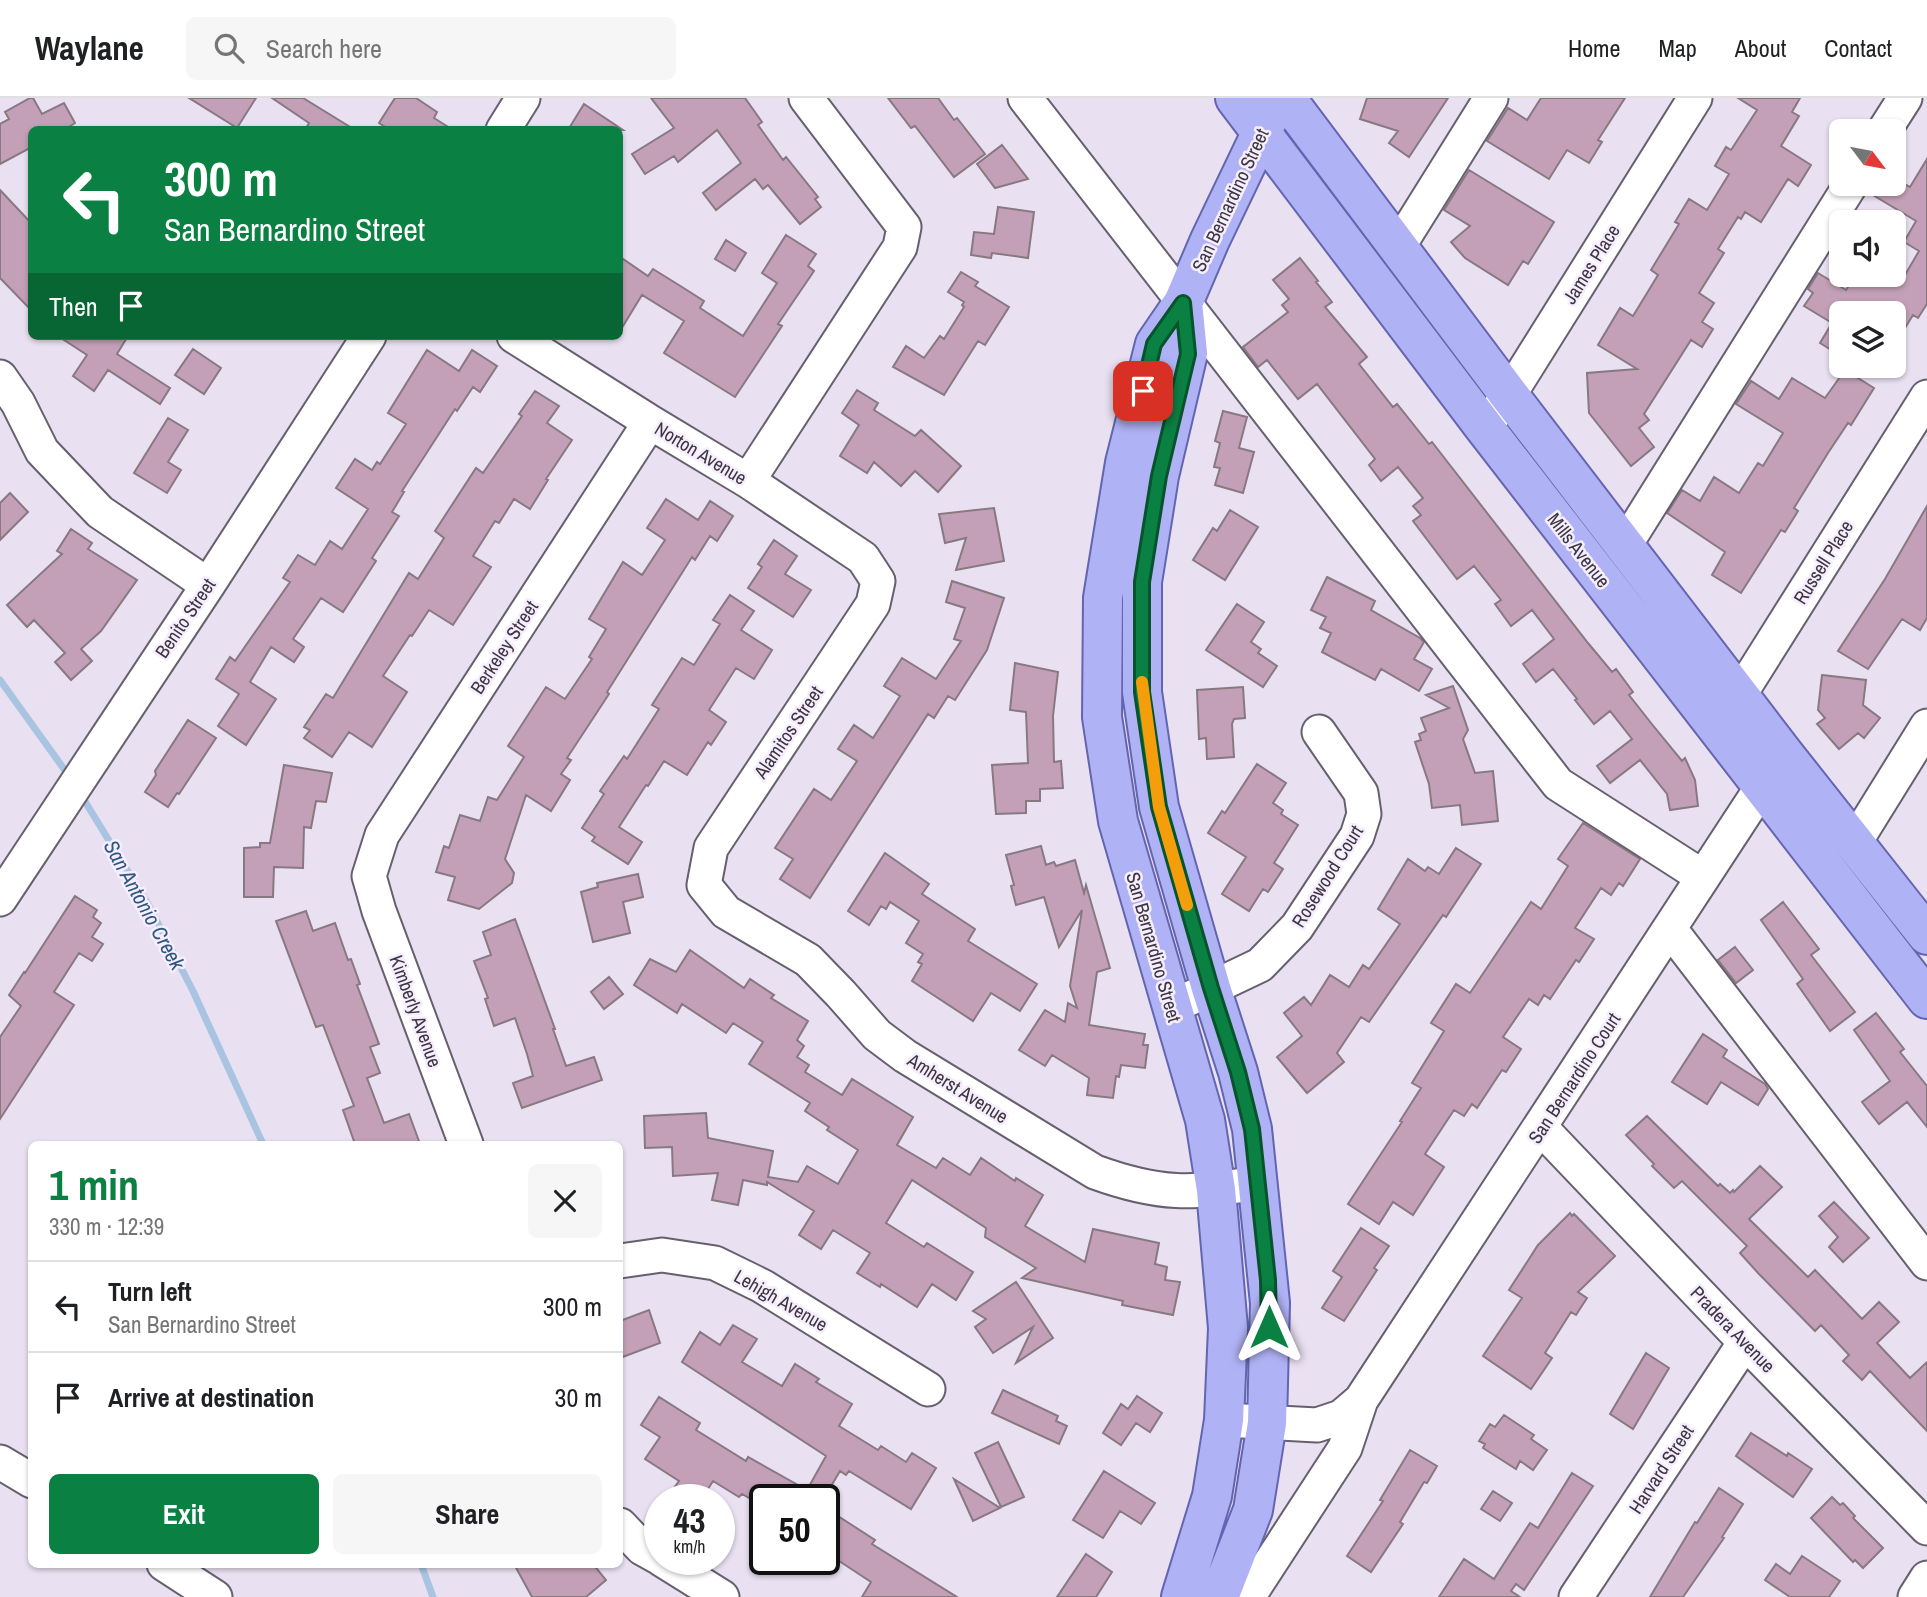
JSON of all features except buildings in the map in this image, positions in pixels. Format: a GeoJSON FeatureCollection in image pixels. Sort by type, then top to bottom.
{"type":"FeatureCollection","features":[{"type":"Feature","properties":{"kind":"main road","name":"Mills Avenue"},"geometry":{"type":"LineString","coordinates":[[1235,98],[1484,428],[1927,999]]}},
{"type":"Feature","properties":{"kind":"main road","name":"San Bernardino Street"},"geometry":{"type":"LineString","coordinates":[[1181,1597],[1212,1496],[1224,1420],[1228,1328],[1216,1191],[1205,1120],[1118,821],[1102,717],[1103,598],[1125,463],[1154,344],[1183,303],[1278,98]]}},
{"type":"Feature","properties":{"kind":"main road","name":"Mills Avenue"},"geometry":{"type":"LineString","coordinates":[[1286,98],[1509,395],[1784,754],[1927,935]]}},
{"type":"Feature","properties":{"kind":"main road","name":"San Bernardino Street"},"geometry":{"type":"LineString","coordinates":[[1183,303],[1188,354],[1159,476],[1142,582],[1142,692],[1159,807],[1238,1072],[1252,1129],[1270,1303],[1267,1423],[1253,1510],[1219,1597]]}},
{"type":"Feature","properties":{"kind":"street"},"geometry":{"type":"LineString","coordinates":[[506,126],[523,98]]}},
{"type":"Feature","properties":{"kind":"street"},"geometry":{"type":"LineString","coordinates":[[748,481],[900,247],[904,227],[806,98]]}},
{"type":"Feature","properties":{"kind":"street"},"geometry":{"type":"LineString","coordinates":[[1025,98],[1558,784],[1703,877]]}},
{"type":"Feature","properties":{"kind":"street"},"geometry":{"type":"LineString","coordinates":[[1398,247],[1491,98]]}},
{"type":"Feature","properties":{"kind":"street","name":"James Place"},"geometry":{"type":"LineString","coordinates":[[1484,428],[1509,395],[1695,98]]}},
{"type":"Feature","properties":{"kind":"street"},"geometry":{"type":"LineString","coordinates":[[1892,119],[1905,98]]}},
{"type":"Feature","properties":{"kind":"street"},"geometry":{"type":"LineString","coordinates":[[1625,545],[1843,196]]}},
{"type":"Feature","properties":{"kind":"street","name":"Benito Street"},"geometry":{"type":"LineString","coordinates":[[0,899],[366,340]]}},
{"type":"Feature","properties":{"kind":"street","name":"Norton Avenue"},"geometry":{"type":"LineString","coordinates":[[520,340],[748,481],[863,558],[878,581]]}},
{"type":"Feature","properties":{"kind":"street"},"geometry":{"type":"LineString","coordinates":[[0,377],[18,403],[42,451],[100,512],[208,585]]}},
{"type":"Feature","properties":{"kind":"street","name":"Russell Place"},"geometry":{"type":"LineString","coordinates":[[1713,723],[1740,694],[1927,397]]}},
{"type":"Feature","properties":{"kind":"street","name":"Berkeley Street"},"geometry":{"type":"LineString","coordinates":[[369,876],[382,835],[650,422]]}},
{"type":"Feature","properties":{"kind":"street","name":"Alamitos Street"},"geometry":{"type":"LineString","coordinates":[[704,885],[711,848],[873,604],[878,581]]}},
{"type":"Feature","properties":{"kind":"street"},"geometry":{"type":"LineString","coordinates":[[1855,842],[1927,726]]}},
{"type":"Feature","properties":{"kind":"street","name":"Rosewood Court"},"geometry":{"type":"LineString","coordinates":[[1172,1007],[1260,965],[1297,927],[1357,836],[1364,814],[1361,793],[1319,732]]}},
{"type":"Feature","properties":{"kind":"street","name":"San Bernardino Court"},"geometry":{"type":"LineString","coordinates":[[1248,1597],[1345,1448],[1361,1401],[1784,754]]}},
{"type":"Feature","properties":{"kind":"street","name":"Kimberly Avenue"},"geometry":{"type":"LineString","coordinates":[[369,876],[379,911],[465,1141]]}},
{"type":"Feature","properties":{"kind":"street","name":"Amherst Avenue"},"geometry":{"type":"LineString","coordinates":[[704,885],[726,912],[808,960],[877,1035],[905,1056],[1095,1172],[1128,1185],[1160,1191],[1216,1191],[1259,1182]]}},
{"type":"Feature","properties":{"kind":"street"},"geometry":{"type":"LineString","coordinates":[[1670,929],[1927,1263]]}},
{"type":"Feature","properties":{"kind":"street","name":"Pradera Avenue"},"geometry":{"type":"LineString","coordinates":[[1541,1128],[1927,1528]]}},
{"type":"Feature","properties":{"kind":"street","name":"Lehigh Avenue"},"geometry":{"type":"LineString","coordinates":[[623,1261],[662,1255],[715,1263],[762,1286],[928,1390]]}},
{"type":"Feature","properties":{"kind":"street","name":"Harvard Street"},"geometry":{"type":"LineString","coordinates":[[1576,1597],[1745,1342]]}},
{"type":"Feature","properties":{"kind":"street","name":"San Bernardino Court"},"geometry":{"type":"LineString","coordinates":[[1224,1420],[1317,1425],[1341,1417],[1361,1401]]}},
{"type":"Feature","properties":{"kind":"street"},"geometry":{"type":"LineString","coordinates":[[0,1462],[28,1479]]}},
{"type":"Feature","properties":{"kind":"street"},"geometry":{"type":"LineString","coordinates":[[623,1528],[644,1549]]}},
{"type":"Feature","properties":{"kind":"street"},"geometry":{"type":"LineString","coordinates":[[170,1568],[215,1597]]}},
{"type":"Feature","properties":{"kind":"street"},"geometry":{"type":"LineString","coordinates":[[686,1575],[722,1597]]}},
{"type":"Feature","properties":{"kind":"street"},"geometry":{"type":"LineString","coordinates":[[1915,1597],[1927,1578]]}},
{"type":"Feature","properties":{"kind":"waterway","name":"San Antonio Creek"},"geometry":{"type":"LineString","coordinates":[[0,680],[69,776]]}},
{"type":"Feature","properties":{"kind":"waterway","name":"San Antonio Creek"},"geometry":{"type":"LineString","coordinates":[[81,795],[148,904],[193,991],[262,1141]]}},
{"type":"Feature","properties":{"kind":"waterway","name":"San Antonio Creek"},"geometry":{"type":"LineString","coordinates":[[422,1568],[433,1597]]}},
{"type":"Feature","properties":{"kind":"slow traffic"},"geometry":{"type":"LineString","coordinates":[[1142,682],[1159,807],[1187,905]]}},
{"type":"Feature","properties":{"kind":"route"},"geometry":{"type":"LineString","coordinates":[[1143,391],[1154,344],[1183,303],[1188,354],[1159,476],[1142,582],[1142,692],[1159,807],[1238,1072],[1252,1129],[1270,1303],[1269,1327]]}}]}
